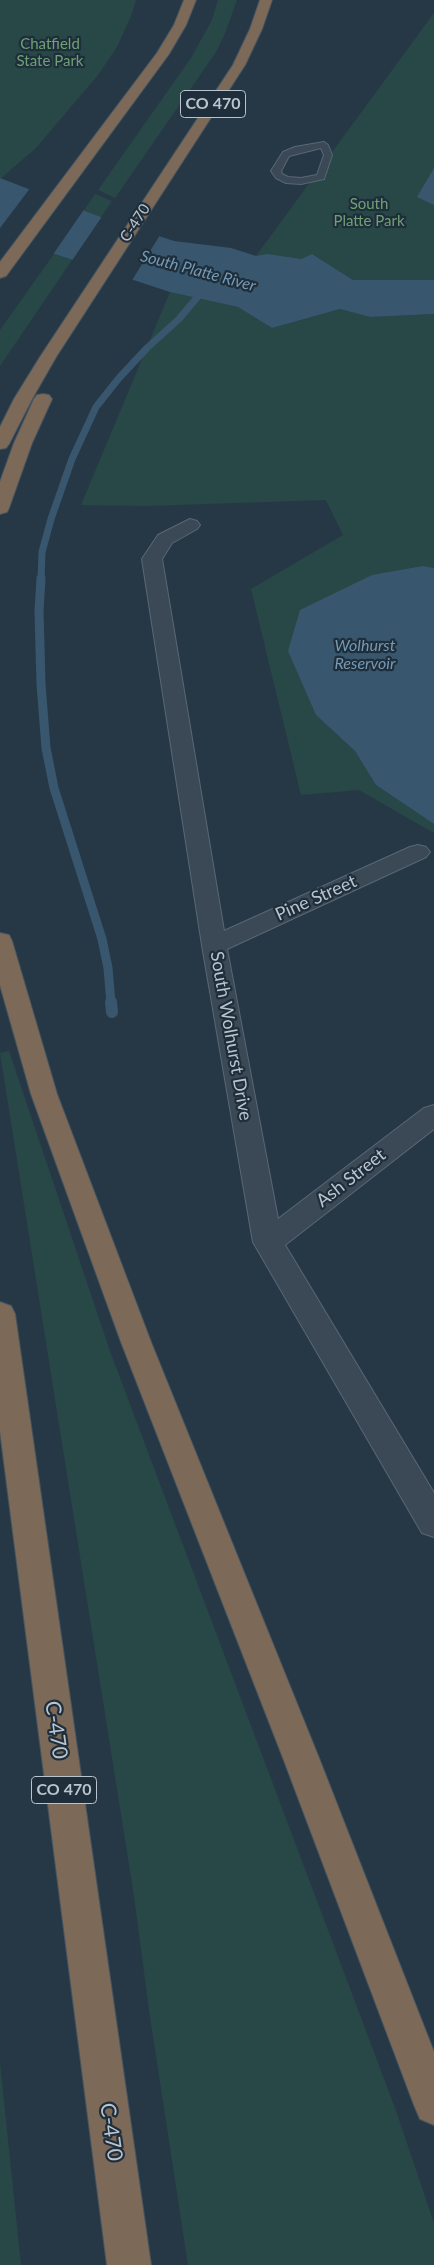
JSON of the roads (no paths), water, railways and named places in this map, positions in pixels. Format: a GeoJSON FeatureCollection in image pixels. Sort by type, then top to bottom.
{"type":"FeatureCollection","features":[{"type":"Feature","properties":{"kind":"highway"},"geometry":{"type":"LineString","coordinates":[[0,273],[168,47],[180,25],[190,0]]}},
{"type":"Feature","properties":{"kind":"highway","name":"C-470"},"geometry":{"type":"LineString","coordinates":[[0,444],[23,399],[88,295],[239,65],[256,29],[266,0]]}},
{"type":"Feature","properties":{"kind":"highway"},"geometry":{"type":"LineString","coordinates":[[61,338],[67,359]]}},
{"type":"Feature","properties":{"kind":"highway"},"geometry":{"type":"LineString","coordinates":[[0,508],[23,442],[52,383]]}},
{"type":"Feature","properties":{"kind":"highway"},"geometry":{"type":"LineString","coordinates":[[0,941],[44,1094],[136,1342],[314,1791],[434,2105]]}},
{"type":"Feature","properties":{"kind":"highway","name":"C-470"},"geometry":{"type":"LineString","coordinates":[[0,1314],[129,2265]]}},
{"type":"Feature","properties":{"kind":"street","name":"South Wolhurst Drive"},"geometry":{"type":"LineString","coordinates":[[190,525],[165,539],[152,559],[214,945],[268,1242],[434,1523]]}},
{"type":"Feature","properties":{"kind":"street","name":"Pine Street"},"geometry":{"type":"LineString","coordinates":[[214,945],[418,852]]}},
{"type":"Feature","properties":{"kind":"street","name":"Ash Street"},"geometry":{"type":"LineString","coordinates":[[268,1242],[434,1115]]}},
{"type":"Feature","properties":{"kind":"lane"},"geometry":{"type":"LineString","coordinates":[[324,145],[328,155],[321,177],[301,181],[286,180],[276,170],[286,154],[295,150],[324,145]]}},
{"type":"Feature","properties":{"kind":"water"},"geometry":{"type":"Polygon","coordinates":[[[434,168],[434,205],[417,197],[434,168]]]}},
{"type":"Feature","properties":{"kind":"water","name":"South Platte River"},"geometry":{"type":"Polygon","coordinates":[[[0,178],[101,217],[174,241],[231,248],[256,256],[267,254],[301,259],[312,254],[353,280],[434,280],[434,314],[370,317],[340,309],[272,328],[238,307],[170,292],[0,236],[0,178]]]}},
{"type":"Feature","properties":{"kind":"water","name":"Wolhurst Reservoir"},"geometry":{"type":"Polygon","coordinates":[[[423,566],[434,568],[434,824],[376,785],[355,751],[316,715],[288,651],[300,610],[372,575],[423,566]]]}},
{"type":"Feature","properties":{"kind":"waterway","name":"South Platte River"},"geometry":{"type":"LineString","coordinates":[[41,580],[42,552],[51,519],[72,459],[96,407],[119,378],[147,348],[179,319],[205,288]]}},
{"type":"Feature","properties":{"kind":"waterway"},"geometry":{"type":"LineString","coordinates":[[41,578],[39,611],[41,684],[46,748],[54,788],[102,939],[108,968],[111,1003]]}},
{"type":"Feature","properties":{"kind":"waterway"},"geometry":{"type":"LineString","coordinates":[[111,1002],[112,1012]]}},
{"type":"Feature","properties":{"kind":"park label","name":"Chatfield State Park"},"geometry":{"type":"Point","coordinates":[50,52]}},
{"type":"Feature","properties":{"kind":"park label","name":"South Platte Park"},"geometry":{"type":"Point","coordinates":[369,212]}}]}
